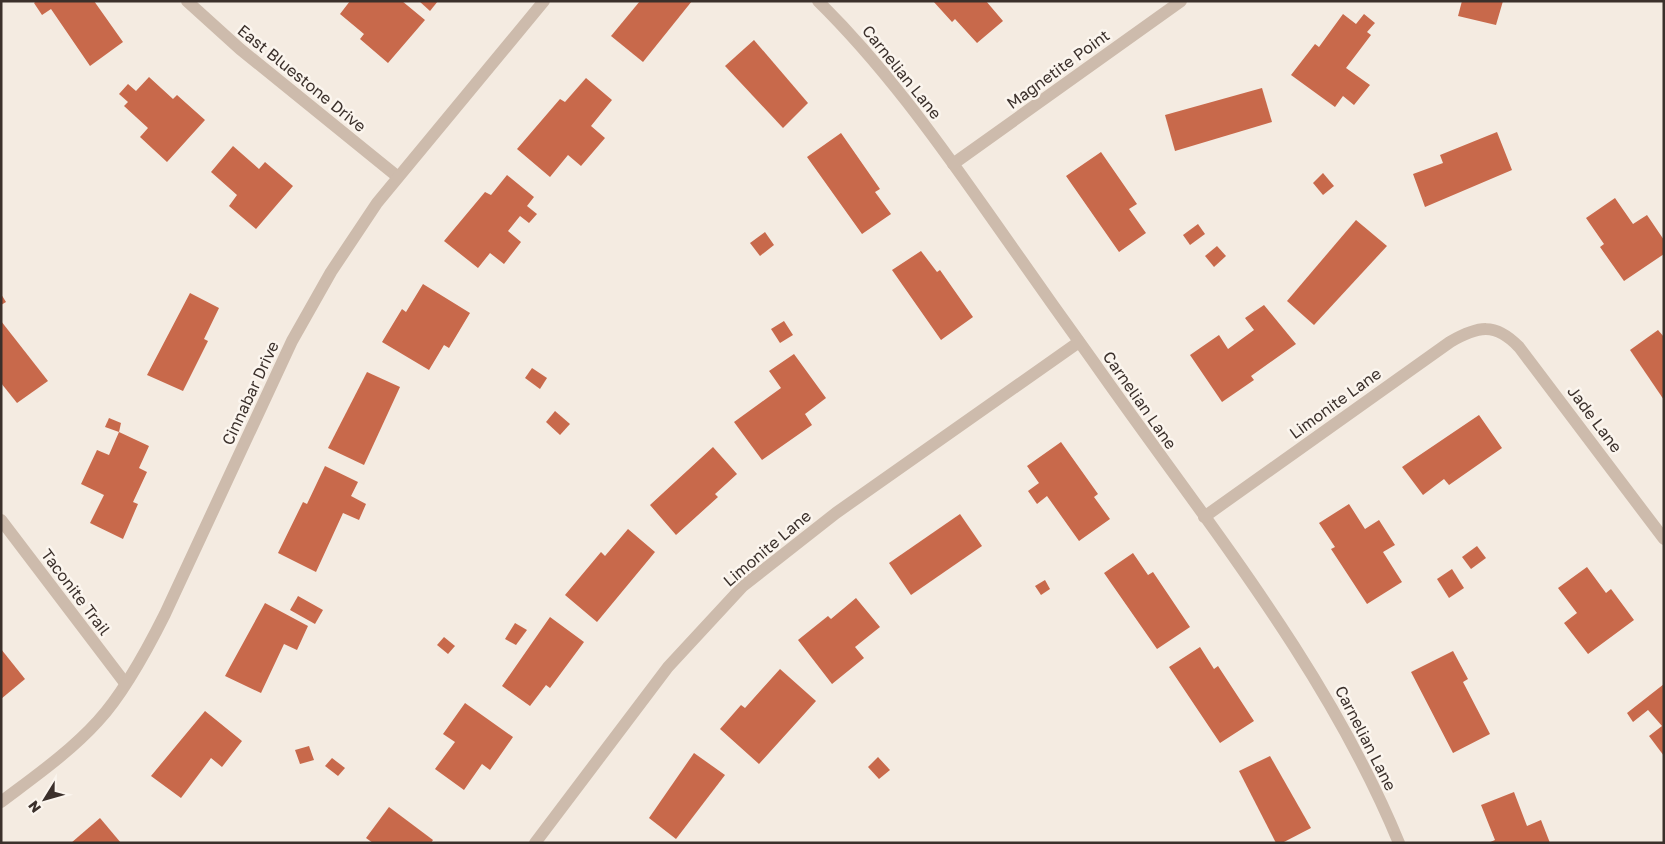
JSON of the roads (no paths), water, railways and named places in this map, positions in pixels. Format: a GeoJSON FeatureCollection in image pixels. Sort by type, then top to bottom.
{"type":"FeatureCollection","features":[{"type":"Feature","properties":{"kind":"street","name":"East Bluestone Drive"},"geometry":{"type":"LineString","coordinates":[[187,1],[240,49],[398,177]]}},
{"type":"Feature","properties":{"kind":"street","name":"Cinnabar Drive"},"geometry":{"type":"LineString","coordinates":[[1,802],[55,760],[99,720],[125,683],[150,644],[165,614],[310,306],[349,244],[398,177],[544,1]]}},
{"type":"Feature","properties":{"kind":"street","name":"Carnelian Lane"},"geometry":{"type":"LineString","coordinates":[[818,1],[884,72],[954,164],[1287,636],[1331,703],[1368,775],[1399,843]]}},
{"type":"Feature","properties":{"kind":"street","name":"Magnetite Point"},"geometry":{"type":"LineString","coordinates":[[954,164],[1181,1]]}},
{"type":"Feature","properties":{"kind":"street","name":"Limonite Lane"},"geometry":{"type":"LineString","coordinates":[[1204,517],[1450,342],[1472,331],[1491,329]]}},
{"type":"Feature","properties":{"kind":"street","name":"Jade Lane"},"geometry":{"type":"LineString","coordinates":[[1491,329],[1509,337],[1519,347],[1664,539]]}},
{"type":"Feature","properties":{"kind":"street","name":"Limonite Lane"},"geometry":{"type":"LineString","coordinates":[[535,843],[662,675],[743,586],[836,513],[1079,342]]}},
{"type":"Feature","properties":{"kind":"street","name":"Taconite Trail"},"geometry":{"type":"LineString","coordinates":[[1,520],[125,683]]}}]}
